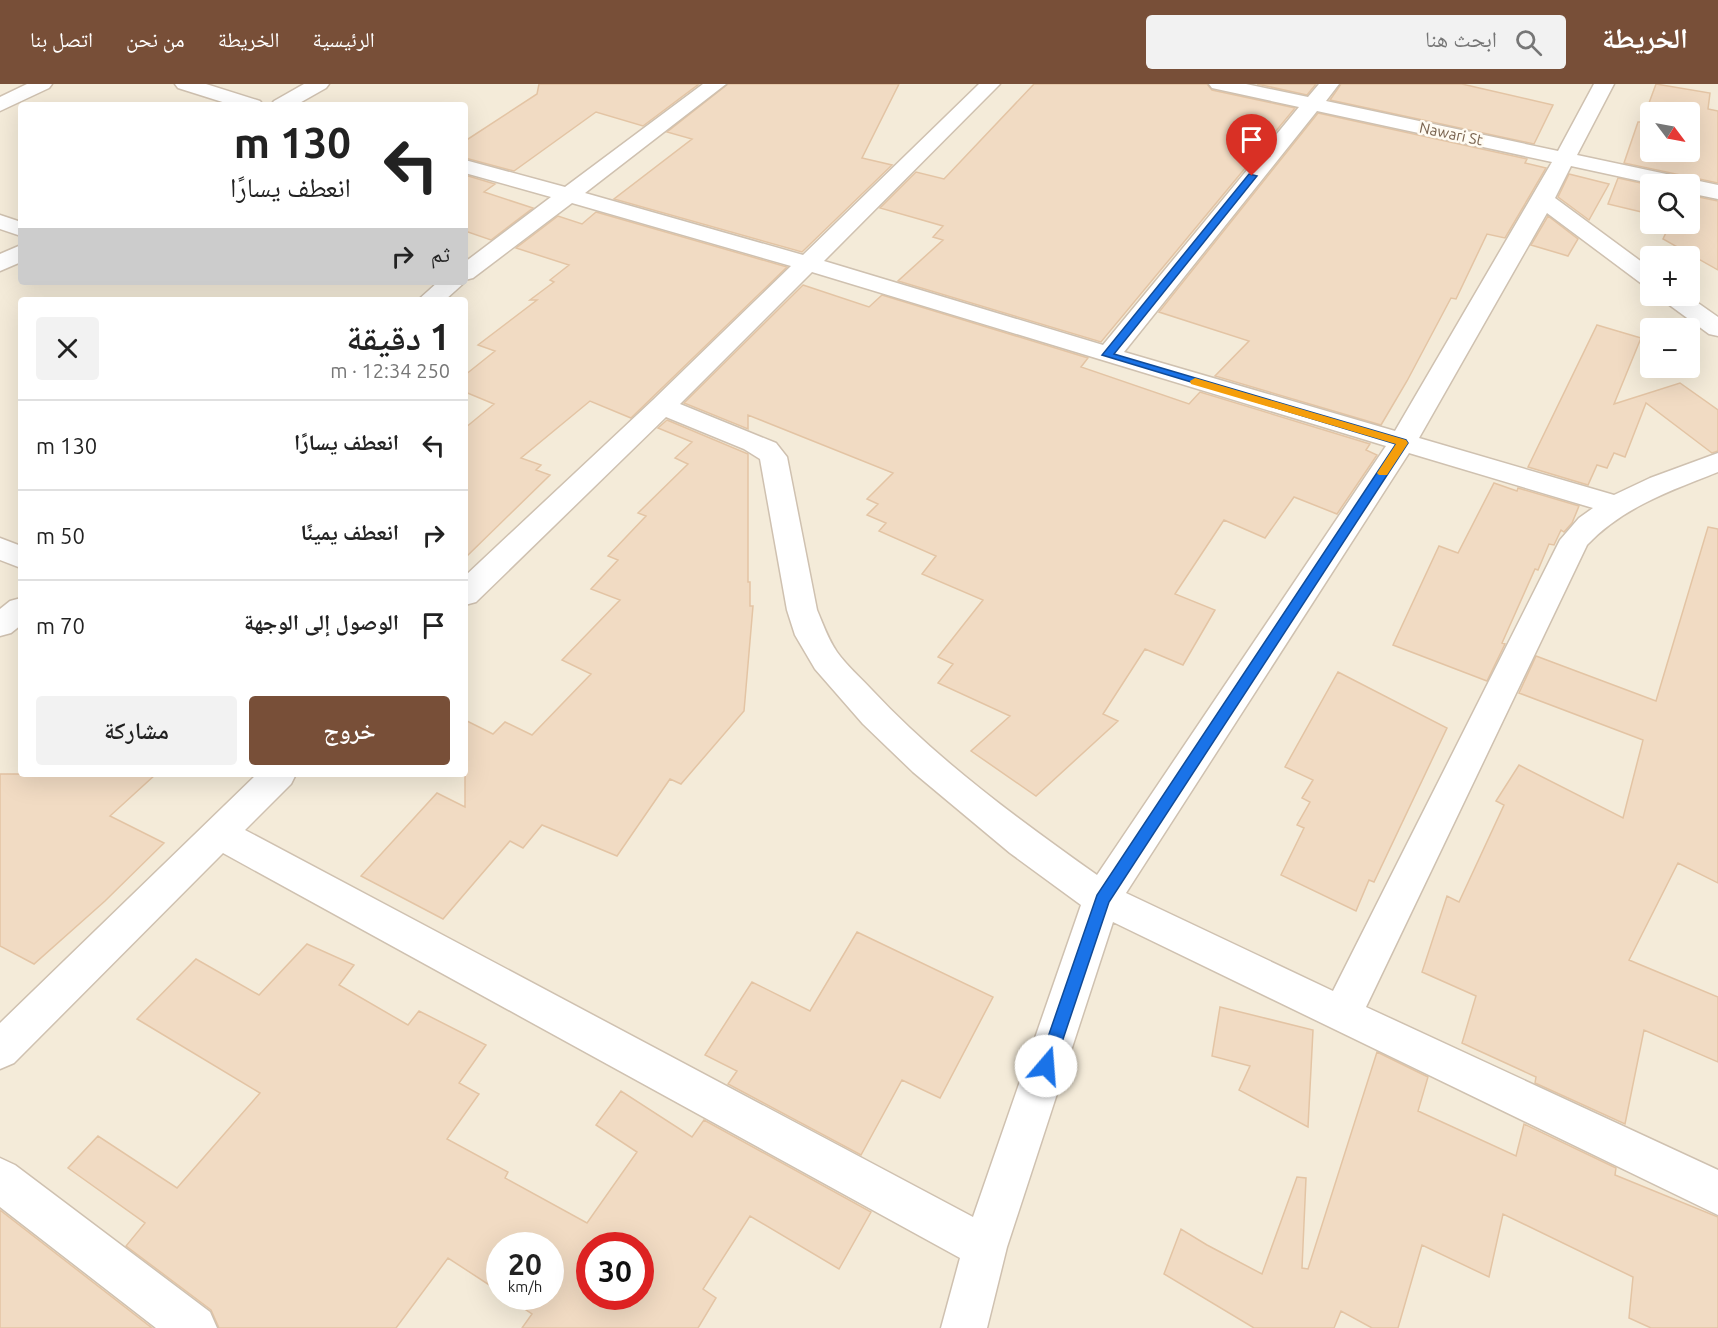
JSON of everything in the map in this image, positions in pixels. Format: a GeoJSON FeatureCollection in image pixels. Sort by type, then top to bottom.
{"type":"FeatureCollection","features":[{"type":"Feature","properties":{"kind":"street"},"geometry":{"type":"LineString","coordinates":[[0,105],[42,84]]}},
{"type":"Feature","properties":{"kind":"street"},"geometry":{"type":"LineString","coordinates":[[188,84],[244,102]]}},
{"type":"Feature","properties":{"kind":"street"},"geometry":{"type":"LineString","coordinates":[[286,102],[319,84]]}},
{"type":"Feature","properties":{"kind":"street"},"geometry":{"type":"LineString","coordinates":[[468,271],[716,84]]}},
{"type":"Feature","properties":{"kind":"street"},"geometry":{"type":"LineString","coordinates":[[468,591],[662,406],[990,84]]}},
{"type":"Feature","properties":{"kind":"street","name":"Nawari St"},"geometry":{"type":"LineString","coordinates":[[1219,84],[1640,175]]}},
{"type":"Feature","properties":{"kind":"street"},"geometry":{"type":"LineString","coordinates":[[1108,355],[1310,104],[1329,84]]}},
{"type":"Feature","properties":{"kind":"street"},"geometry":{"type":"LineString","coordinates":[[963,1328],[985,1247],[1102,900],[1402,443],[1543,200],[1604,84]]}},
{"type":"Feature","properties":{"kind":"street"},"geometry":{"type":"LineString","coordinates":[[468,167],[807,263],[1402,443],[1616,505]]}},
{"type":"Feature","properties":{"kind":"street"},"geometry":{"type":"LineString","coordinates":[[1700,188],[1718,192]]}},
{"type":"Feature","properties":{"kind":"street"},"geometry":{"type":"LineString","coordinates":[[1543,200],[1640,272]]}},
{"type":"Feature","properties":{"kind":"street"},"geometry":{"type":"LineString","coordinates":[[0,222],[18,228]]}},
{"type":"Feature","properties":{"kind":"street"},"geometry":{"type":"LineString","coordinates":[[0,264],[18,254]]}},
{"type":"Feature","properties":{"kind":"street"},"geometry":{"type":"LineString","coordinates":[[434,297],[449,285]]}},
{"type":"Feature","properties":{"kind":"street"},"geometry":{"type":"LineString","coordinates":[[1687,306],[1718,329]]}},
{"type":"Feature","properties":{"kind":"street"},"geometry":{"type":"LineString","coordinates":[[662,406],[754,443],[766,449],[773,457],[802,610],[811,634],[826,661],[875,715],[925,762],[1023,842],[1102,900],[1718,1193]]}},
{"type":"Feature","properties":{"kind":"street"},"geometry":{"type":"LineString","coordinates":[[1342,1015],[1575,540],[1596,518],[1616,505],[1718,462]]}},
{"type":"Feature","properties":{"kind":"street"},"geometry":{"type":"LineString","coordinates":[[0,548],[18,557]]}},
{"type":"Feature","properties":{"kind":"street"},"geometry":{"type":"LineString","coordinates":[[0,625],[18,611]]}},
{"type":"Feature","properties":{"kind":"street"},"geometry":{"type":"LineString","coordinates":[[0,1050],[276,777]]}},
{"type":"Feature","properties":{"kind":"street"},"geometry":{"type":"LineString","coordinates":[[220,834],[985,1247]]}},
{"type":"Feature","properties":{"kind":"street"},"geometry":{"type":"LineString","coordinates":[[0,1180],[194,1328]]}},
{"type":"Feature","properties":{"kind":"shaded area"},"geometry":{"type":"Polygon","coordinates":[[[0,84],[1718,84],[1718,1328],[0,1328],[0,84]]]}},
{"type":"Feature","properties":{"kind":"building"},"geometry":{"type":"Polygon","coordinates":[[[539,84],[699,84],[643,126],[596,112],[514,171],[468,159],[468,139],[537,94],[539,84]]]}},
{"type":"Feature","properties":{"kind":"building"},"geometry":{"type":"Polygon","coordinates":[[[728,84],[899,84],[862,158],[892,165],[802,252],[614,199],[692,139],[667,132],[728,84]]]}},
{"type":"Feature","properties":{"kind":"building"},"geometry":{"type":"Polygon","coordinates":[[[1034,84],[1207,84],[1212,90],[1295,108],[1101,342],[898,281],[943,240],[933,237],[943,226],[880,208],[916,172],[944,179],[1034,84]]]}},
{"type":"Feature","properties":{"kind":"building"},"geometry":{"type":"Polygon","coordinates":[[[1257,84],[1316,84],[1307,95],[1257,84]]]}},
{"type":"Feature","properties":{"kind":"building"},"geometry":{"type":"Polygon","coordinates":[[[1341,84],[1462,84],[1553,105],[1534,144],[1330,100],[1341,84]]]}},
{"type":"Feature","properties":{"kind":"building"},"geometry":{"type":"Polygon","coordinates":[[[1656,84],[1710,93],[1708,109],[1718,111],[1718,183],[1700,179],[1700,174],[1676,174],[1624,163],[1638,122],[1640,122],[1640,162],[1700,162],[1700,102],[1649,102],[1656,84]]]}},
{"type":"Feature","properties":{"kind":"building"},"geometry":{"type":"Polygon","coordinates":[[[1318,113],[1527,159],[1525,163],[1546,168],[1505,238],[1487,234],[1456,299],[1451,298],[1381,425],[1215,376],[1249,341],[1159,312],[1318,113]]]}},
{"type":"Feature","properties":{"kind":"building"},"geometry":{"type":"Polygon","coordinates":[[[1569,174],[1609,184],[1589,220],[1558,197],[1569,174]]]}},
{"type":"Feature","properties":{"kind":"building"},"geometry":{"type":"Polygon","coordinates":[[[468,176],[495,184],[484,192],[533,208],[491,240],[468,232],[468,176]]]}},
{"type":"Feature","properties":{"kind":"building"},"geometry":{"type":"Polygon","coordinates":[[[1618,178],[1640,183],[1640,212],[1608,204],[1618,178]]]}},
{"type":"Feature","properties":{"kind":"building"},"geometry":{"type":"Polygon","coordinates":[[[1700,197],[1718,201],[1718,270],[1700,260],[1700,246],[1675,246],[1663,239],[1665,234],[1700,234],[1700,197]]]}},
{"type":"Feature","properties":{"kind":"building"},"geometry":{"type":"Polygon","coordinates":[[[596,212],[787,267],[631,418],[590,401],[521,458],[541,465],[536,470],[550,475],[468,555],[468,426],[494,404],[468,393],[468,373],[495,351],[478,345],[537,300],[530,300],[554,282],[550,280],[569,265],[516,248],[558,216],[582,224],[596,212]]]}},
{"type":"Feature","properties":{"kind":"building"},"geometry":{"type":"Polygon","coordinates":[[[1548,216],[1578,239],[1568,256],[1531,245],[1548,216]]]}},
{"type":"Feature","properties":{"kind":"building"},"geometry":{"type":"Polygon","coordinates":[[[803,285],[869,307],[882,295],[1088,358],[1081,367],[1189,404],[1200,392],[1370,444],[1366,450],[1377,455],[1337,514],[1294,497],[1265,538],[1224,520],[1175,594],[1215,610],[1183,665],[1145,649],[1103,714],[1118,721],[1036,796],[971,751],[1010,716],[938,683],[953,664],[938,657],[983,600],[922,574],[936,556],[879,531],[886,523],[867,515],[878,504],[867,499],[893,473],[748,415],[748,429],[684,403],[803,285]]]}},
{"type":"Feature","properties":{"kind":"building"},"geometry":{"type":"Polygon","coordinates":[[[1597,325],[1640,338],[1614,404],[1680,383],[1718,410],[1718,451],[1712,453],[1646,403],[1625,457],[1614,453],[1607,468],[1597,465],[1588,485],[1528,467],[1597,325]]]}},
{"type":"Feature","properties":{"kind":"building"},"geometry":{"type":"Polygon","coordinates":[[[667,420],[748,454],[748,582],[750,582],[750,606],[753,606],[744,711],[681,784],[670,779],[617,856],[542,825],[523,848],[510,841],[443,919],[361,876],[437,793],[465,807],[465,777],[468,777],[468,722],[493,734],[505,722],[532,735],[591,674],[562,660],[620,600],[591,589],[618,560],[608,556],[646,516],[638,513],[688,464],[675,458],[692,442],[658,428],[667,420]]]}},
{"type":"Feature","properties":{"kind":"building"},"geometry":{"type":"Polygon","coordinates":[[[1494,483],[1579,506],[1572,523],[1564,532],[1561,530],[1554,545],[1549,544],[1538,570],[1535,569],[1502,643],[1505,644],[1487,681],[1393,645],[1439,546],[1458,553],[1494,483]]]}},
{"type":"Feature","properties":{"kind":"building"},"geometry":{"type":"Polygon","coordinates":[[[1708,527],[1718,529],[1718,883],[1678,863],[1629,960],[1718,997],[1718,1062],[1644,1030],[1625,1124],[1535,1083],[1536,1077],[1462,1043],[1476,996],[1422,972],[1447,896],[1459,902],[1504,805],[1496,801],[1519,765],[1623,818],[1643,740],[1519,693],[1536,656],[1656,701],[1708,527]]]}},
{"type":"Feature","properties":{"kind":"building"},"geometry":{"type":"Polygon","coordinates":[[[1338,672],[1447,728],[1374,882],[1369,880],[1356,911],[1281,875],[1304,828],[1297,825],[1310,802],[1302,798],[1313,780],[1285,767],[1338,672]]]}},
{"type":"Feature","properties":{"kind":"building"},"geometry":{"type":"Polygon","coordinates":[[[0,774],[18,774],[18,777],[153,777],[110,816],[164,843],[105,901],[34,964],[0,946],[0,774]]]}},
{"type":"Feature","properties":{"kind":"building"},"geometry":{"type":"Polygon","coordinates":[[[857,932],[993,997],[940,1098],[902,1080],[861,1155],[728,1084],[737,1071],[705,1055],[752,982],[810,1011],[857,932]]]}},
{"type":"Feature","properties":{"kind":"building"},"geometry":{"type":"Polygon","coordinates":[[[307,944],[354,965],[339,985],[408,1025],[419,1011],[486,1045],[459,1083],[479,1094],[447,1139],[508,1172],[505,1178],[587,1223],[637,1152],[596,1125],[621,1091],[692,1137],[704,1120],[871,1212],[839,1269],[750,1216],[703,1289],[716,1298],[698,1328],[522,1328],[532,1314],[526,1310],[564,1310],[564,1232],[486,1232],[486,1283],[448,1258],[396,1328],[219,1328],[211,1310],[126,1246],[145,1223],[68,1168],[98,1136],[177,1188],[260,1093],[137,1019],[196,959],[259,995],[307,944]]]}},
{"type":"Feature","properties":{"kind":"building"},"geometry":{"type":"Polygon","coordinates":[[[1220,1007],[1313,1030],[1308,1127],[1239,1090],[1250,1066],[1212,1056],[1220,1007]]]}},
{"type":"Feature","properties":{"kind":"building"},"geometry":{"type":"Polygon","coordinates":[[[1377,1052],[1428,1077],[1418,1111],[1516,1156],[1524,1124],[1616,1168],[1615,1175],[1718,1217],[1718,1328],[1651,1328],[1629,1318],[1633,1277],[1503,1214],[1489,1277],[1422,1245],[1398,1328],[1372,1328],[1341,1311],[1334,1328],[1254,1328],[1164,1274],[1181,1229],[1262,1274],[1297,1177],[1306,1178],[1302,1268],[1308,1269],[1377,1052]]]}},
{"type":"Feature","properties":{"kind":"building"},"geometry":{"type":"Polygon","coordinates":[[[0,1210],[152,1328],[0,1328],[0,1210]]]}},
{"type":"Feature","properties":{"kind":"slow traffic"},"geometry":{"type":"LineString","coordinates":[[1195,381],[1402,443],[1383,473]]}},
{"type":"Feature","properties":{"kind":"route"},"geometry":{"type":"LineString","coordinates":[[1046,1066],[1102,900],[1402,443],[1108,355],[1252,176]]}}]}
